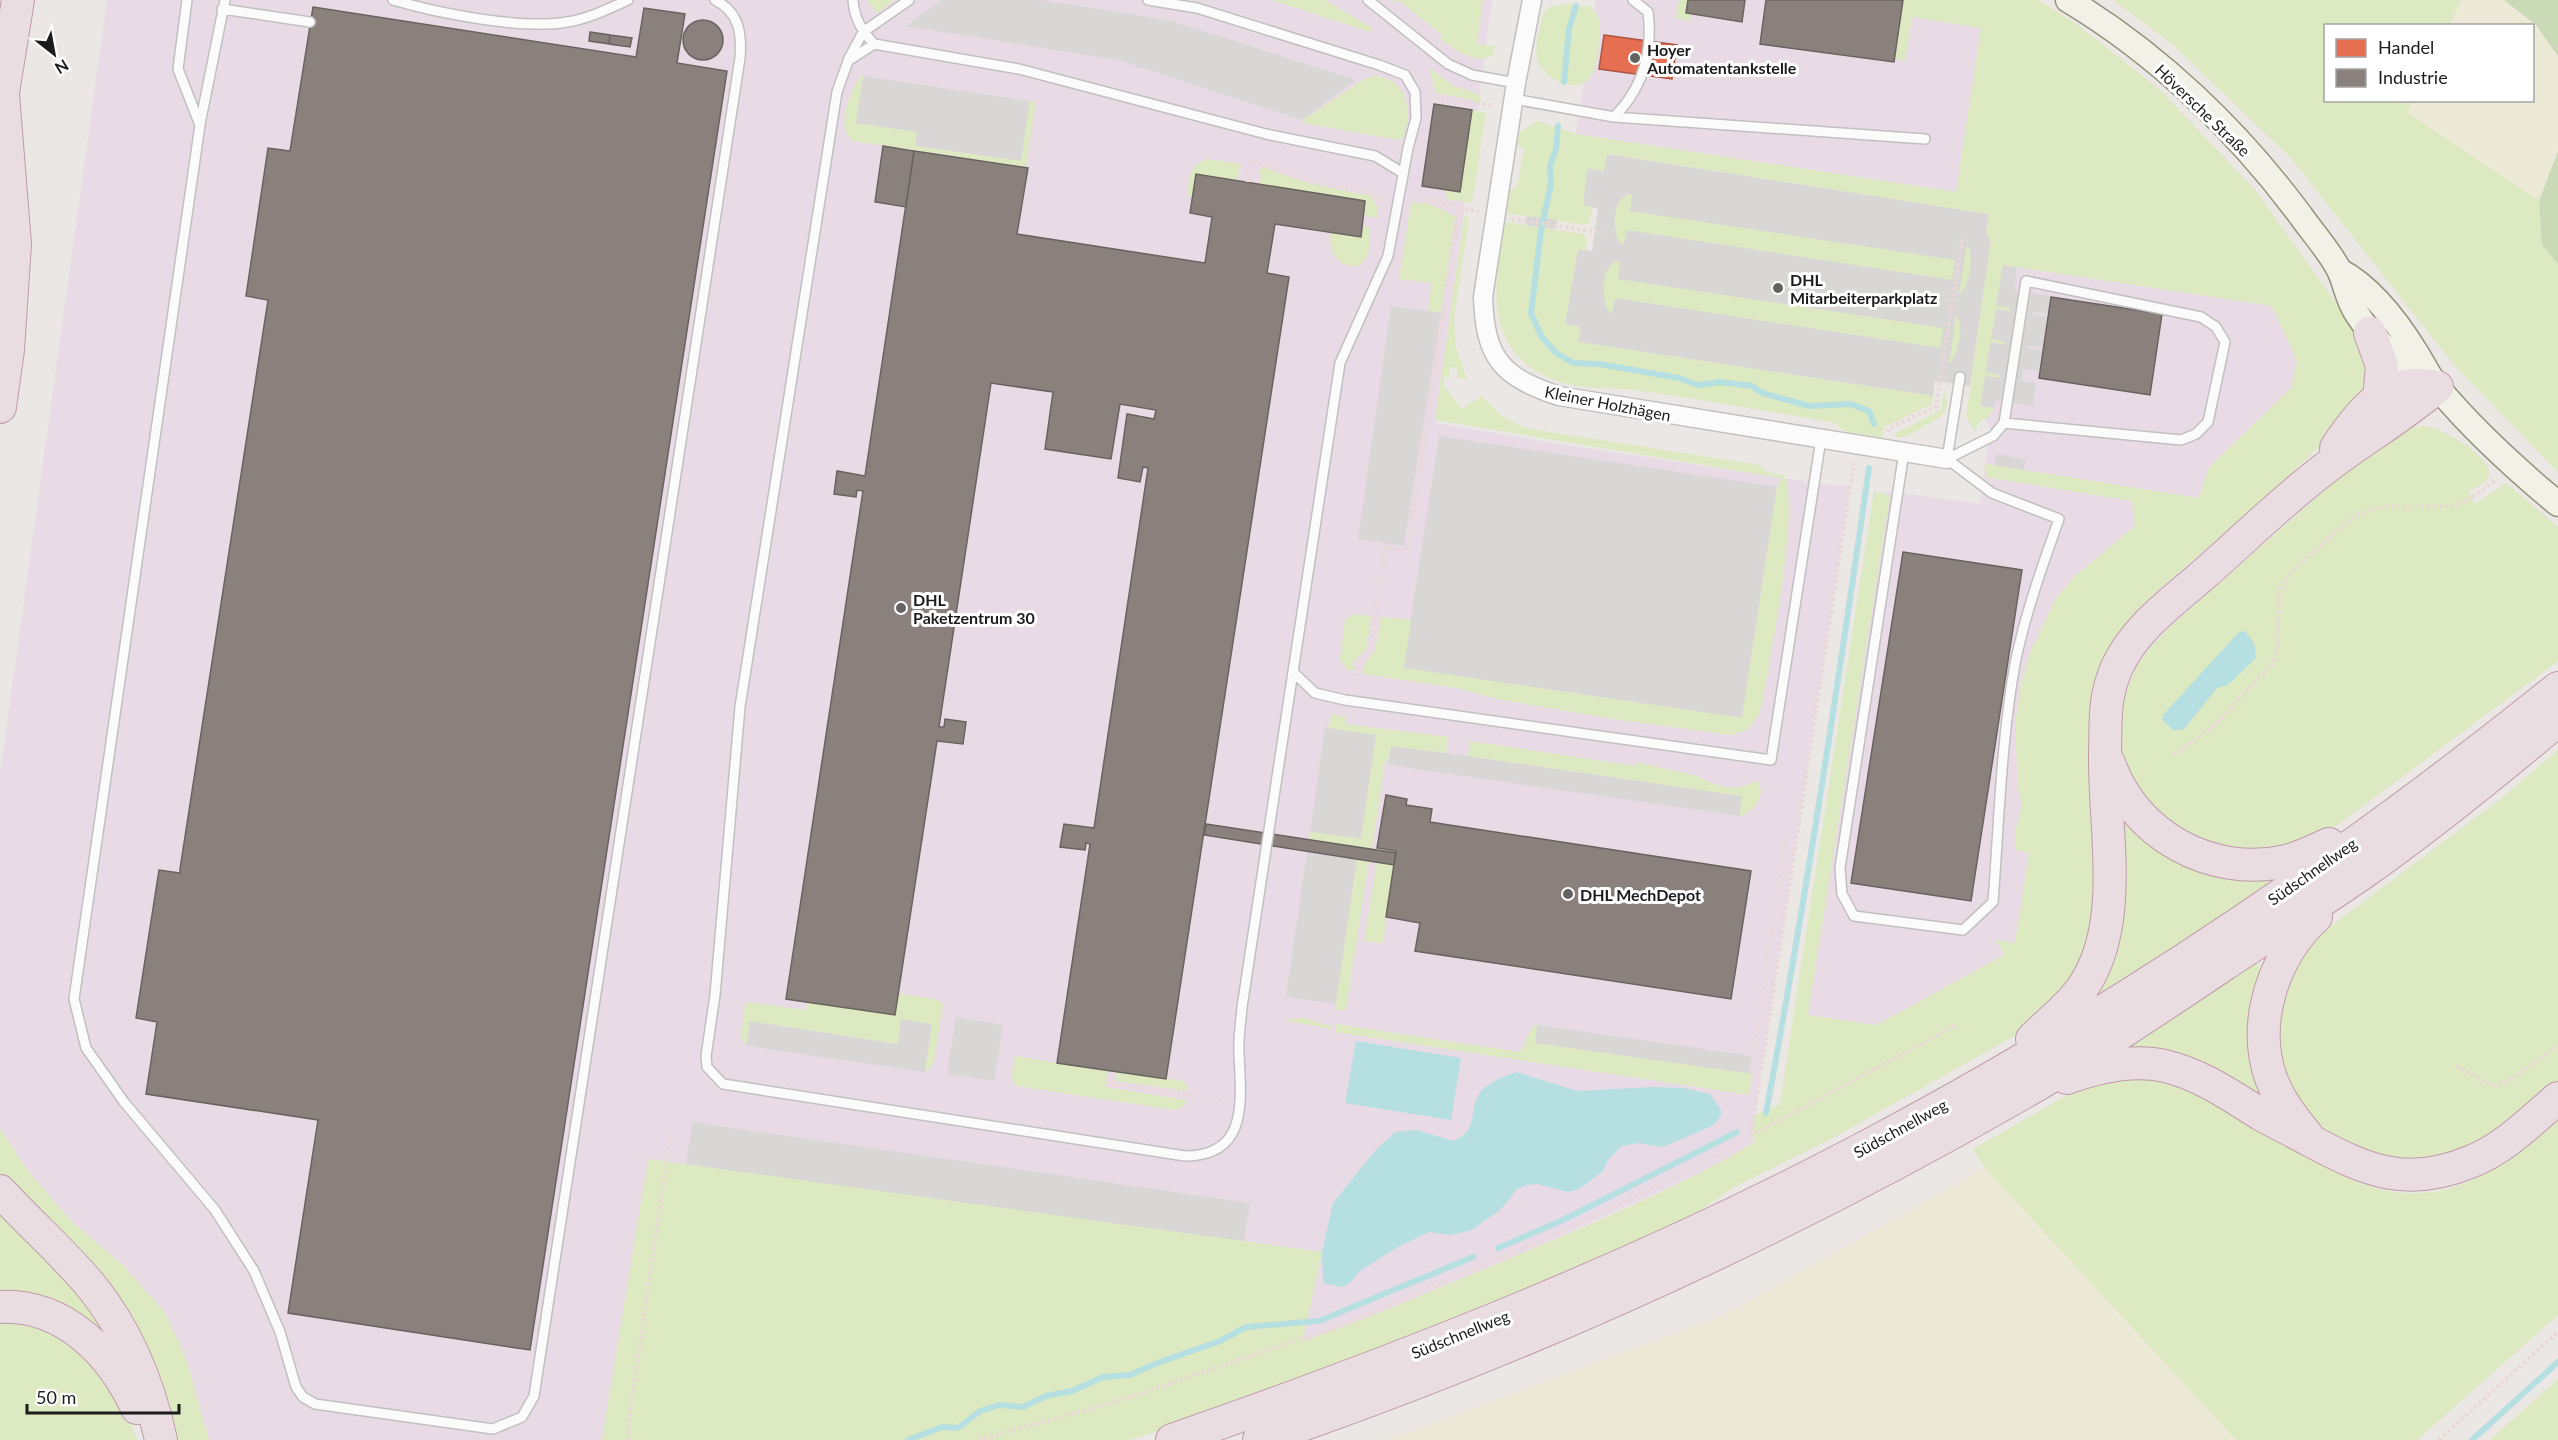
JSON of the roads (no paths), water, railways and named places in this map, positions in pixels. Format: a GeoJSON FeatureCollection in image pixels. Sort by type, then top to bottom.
{"type":"FeatureCollection","features":[{"type":"Feature","properties":{"kind":"highway"},"geometry":{"type":"LineString","coordinates":[[0,407],[8,350],[15,244],[1,103],[18,0]]}},
{"type":"Feature","properties":{"kind":"highway"},"geometry":{"type":"LineString","coordinates":[[2370,333],[2382,366],[2379,398]]}},
{"type":"Feature","properties":{"kind":"highway"},"geometry":{"type":"LineString","coordinates":[[2323,470],[2346,432],[2379,398],[2407,385],[2421,384],[2437,387]]}},
{"type":"Feature","properties":{"kind":"highway"},"geometry":{"type":"LineString","coordinates":[[1992,1076],[2083,988],[2098,959],[2108,925],[2110,896],[2104,710],[2109,688],[2126,649],[2137,634],[2323,470],[2412,408],[2437,387]]}},
{"type":"Feature","properties":{"kind":"highway","name":"Südschnellweg"},"geometry":{"type":"LineString","coordinates":[[1172,1440],[1323,1388],[1504,1317],[1717,1222],[1862,1149],[1992,1076],[2197,951],[2380,824],[2558,688]]}},
{"type":"Feature","properties":{"kind":"highway","name":"Südschnellweg"},"geometry":{"type":"LineString","coordinates":[[1258,1440],[1506,1348],[1629,1295],[1776,1224],[2017,1096],[2105,1043],[2365,871],[2517,755],[2558,720]]}},
{"type":"Feature","properties":{"kind":"highway"},"geometry":{"type":"LineString","coordinates":[[2106,753],[2114,776],[2126,799],[2142,818],[2168,840],[2206,858],[2231,864],[2256,865],[2287,861],[2380,824]]}},
{"type":"Feature","properties":{"kind":"highway"},"geometry":{"type":"LineString","coordinates":[[2313,1142],[2279,1096],[2269,1073],[2264,1048],[2264,1022],[2277,973],[2288,949],[2303,928],[2365,871]]}},
{"type":"Feature","properties":{"kind":"highway"},"geometry":{"type":"LineString","coordinates":[[2017,1096],[2086,1071],[2137,1064],[2164,1066],[2192,1074],[2222,1089],[2263,1116],[2357,1166],[2377,1172],[2422,1174],[2448,1170],[2472,1162],[2494,1150],[2558,1098]]}},
{"type":"Feature","properties":{"kind":"highway"},"geometry":{"type":"LineString","coordinates":[[0,1191],[92,1287],[114,1319],[137,1362],[161,1440]]}},
{"type":"Feature","properties":{"kind":"highway"},"geometry":{"type":"LineString","coordinates":[[0,1307],[12,1306],[39,1312],[64,1322],[89,1339],[124,1380],[137,1408],[147,1440]]}},
{"type":"Feature","properties":{"kind":"street","name":"Kleiner Holzhägen"},"geometry":{"type":"LineString","coordinates":[[1532,0],[1515,91],[1483,297],[1484,326],[1494,353],[1508,371],[1528,386],[1559,396],[1947,459]]}},
{"type":"Feature","properties":{"kind":"street","name":"Höversche Straße"},"geometry":{"type":"LineString","coordinates":[[2067,0],[2093,15],[2164,70],[2231,133],[2300,215],[2340,271],[2356,314],[2370,333],[2402,365],[2437,387]]}},
{"type":"Feature","properties":{"kind":"street","name":"Höversche Straße"},"geometry":{"type":"LineString","coordinates":[[2340,271],[2357,280],[2403,332],[2437,387],[2512,464],[2558,504]]}},
{"type":"Feature","properties":{"kind":"lane"},"geometry":{"type":"LineString","coordinates":[[187,0],[178,69],[200,125]]}},
{"type":"Feature","properties":{"kind":"lane"},"geometry":{"type":"LineString","coordinates":[[393,0],[419,8],[495,20],[566,23],[593,15],[628,0]]}},
{"type":"Feature","properties":{"kind":"lane"},"geometry":{"type":"LineString","coordinates":[[310,22],[223,4],[200,125],[74,999],[86,1048],[124,1102],[215,1210],[254,1271],[280,1332],[296,1387],[303,1397],[315,1404],[493,1429],[522,1417],[534,1396],[740,58],[741,36],[735,16],[727,6],[715,0]]}},
{"type":"Feature","properties":{"kind":"lane"},"geometry":{"type":"LineString","coordinates":[[853,0],[857,21],[874,44],[1019,69],[1266,134],[1375,156],[1403,173]]}},
{"type":"Feature","properties":{"kind":"lane"},"geometry":{"type":"LineString","coordinates":[[909,0],[863,32],[848,61],[837,92],[740,707],[716,995],[706,1056],[707,1067],[723,1084],[738,1087],[997,1125],[1185,1156],[1203,1156],[1217,1151],[1230,1138],[1236,1125],[1242,1086],[1239,1050],[1242,1006],[1340,363],[1388,256],[1403,173],[1416,118],[1414,92],[1405,75],[1197,8],[1148,0]]}},
{"type":"Feature","properties":{"kind":"lane"},"geometry":{"type":"LineString","coordinates":[[1368,0],[1448,64],[1515,91],[1614,117],[1925,139]]}},
{"type":"Feature","properties":{"kind":"lane"},"geometry":{"type":"LineString","coordinates":[[1614,117],[1630,101],[1642,75],[1651,36],[1648,12],[1633,0]]}},
{"type":"Feature","properties":{"kind":"lane"},"geometry":{"type":"LineString","coordinates":[[848,61],[874,44]]}},
{"type":"Feature","properties":{"kind":"lane"},"geometry":{"type":"LineString","coordinates":[[1947,459],[1993,436],[2004,423],[2026,281],[2201,318],[2216,327],[2225,342],[2208,422],[2196,434],[2181,440],[2004,423]]}},
{"type":"Feature","properties":{"kind":"lane"},"geometry":{"type":"LineString","coordinates":[[1947,459],[1960,377]]}},
{"type":"Feature","properties":{"kind":"lane"},"geometry":{"type":"LineString","coordinates":[[1293,672],[1315,693],[1352,701],[1771,760],[1821,440]]}},
{"type":"Feature","properties":{"kind":"lane"},"geometry":{"type":"LineString","coordinates":[[1904,452],[1842,857],[1842,894],[1854,916],[1963,930],[1993,902],[2007,728],[2016,663],[2034,589],[2059,519],[1992,493],[1947,459]]}},
{"type":"Feature","properties":{"kind":"water"},"geometry":{"type":"Polygon","coordinates":[[[2245,631],[2254,643],[2256,658],[2228,685],[2217,688],[2184,729],[2175,731],[2162,720],[2163,715],[2239,632],[2245,631]]]}},
{"type":"Feature","properties":{"kind":"water"},"geometry":{"type":"Polygon","coordinates":[[[1356,1041],[1461,1058],[1451,1120],[1345,1103],[1356,1041]]]}},
{"type":"Feature","properties":{"kind":"water"},"geometry":{"type":"Polygon","coordinates":[[[1516,1072],[1577,1091],[1653,1087],[1684,1088],[1710,1094],[1722,1112],[1712,1126],[1663,1147],[1638,1143],[1622,1146],[1608,1160],[1602,1172],[1579,1189],[1568,1192],[1537,1184],[1517,1189],[1501,1209],[1472,1230],[1451,1235],[1429,1232],[1396,1248],[1359,1272],[1350,1283],[1342,1287],[1323,1283],[1322,1252],[1333,1203],[1374,1152],[1395,1132],[1416,1130],[1454,1141],[1470,1127],[1474,1105],[1480,1093],[1494,1082],[1516,1072]]]}},
{"type":"Feature","properties":{"kind":"waterway"},"geometry":{"type":"LineString","coordinates":[[1564,82],[1569,29],[1576,6]]}},
{"type":"Feature","properties":{"kind":"waterway"},"geometry":{"type":"LineString","coordinates":[[1558,126],[1556,149],[1550,166],[1551,184],[1541,230],[1531,313],[1541,336],[1556,353],[1573,363],[1599,364],[1679,378],[1698,385],[1720,382],[1752,386],[1762,393],[1809,406],[1850,404],[1869,411],[1874,424]]}},
{"type":"Feature","properties":{"kind":"waterway"},"geometry":{"type":"LineString","coordinates":[[1766,1113],[1821,791],[1869,468]]}},
{"type":"Feature","properties":{"kind":"waterway"},"geometry":{"type":"LineString","coordinates":[[1498,1248],[1561,1221],[1737,1132]]}},
{"type":"Feature","properties":{"kind":"waterway"},"geometry":{"type":"LineString","coordinates":[[908,1440],[942,1427],[958,1428],[980,1411],[999,1405],[1023,1407],[1046,1396],[1072,1391],[1103,1377],[1130,1375],[1220,1341],[1246,1327],[1319,1321],[1473,1257]]}},
{"type":"Feature","properties":{"kind":"waterway"},"geometry":{"type":"LineString","coordinates":[[2472,1440],[2558,1362]]}},
{"type":"Feature","properties":{"kind":"place","name":"Hoyer Automatentankstelle"},"geometry":{"type":"Point","coordinates":[1635,58]}},
{"type":"Feature","properties":{"kind":"place","name":"DHL Mitarbeiterparkplatz"},"geometry":{"type":"Point","coordinates":[1778,288]}},
{"type":"Feature","properties":{"kind":"place","name":"DHL Paketzentrum 30"},"geometry":{"type":"Point","coordinates":[901,608]}},
{"type":"Feature","properties":{"kind":"place","name":"DHL MechDepot"},"geometry":{"type":"Point","coordinates":[1568,894]}}]}
